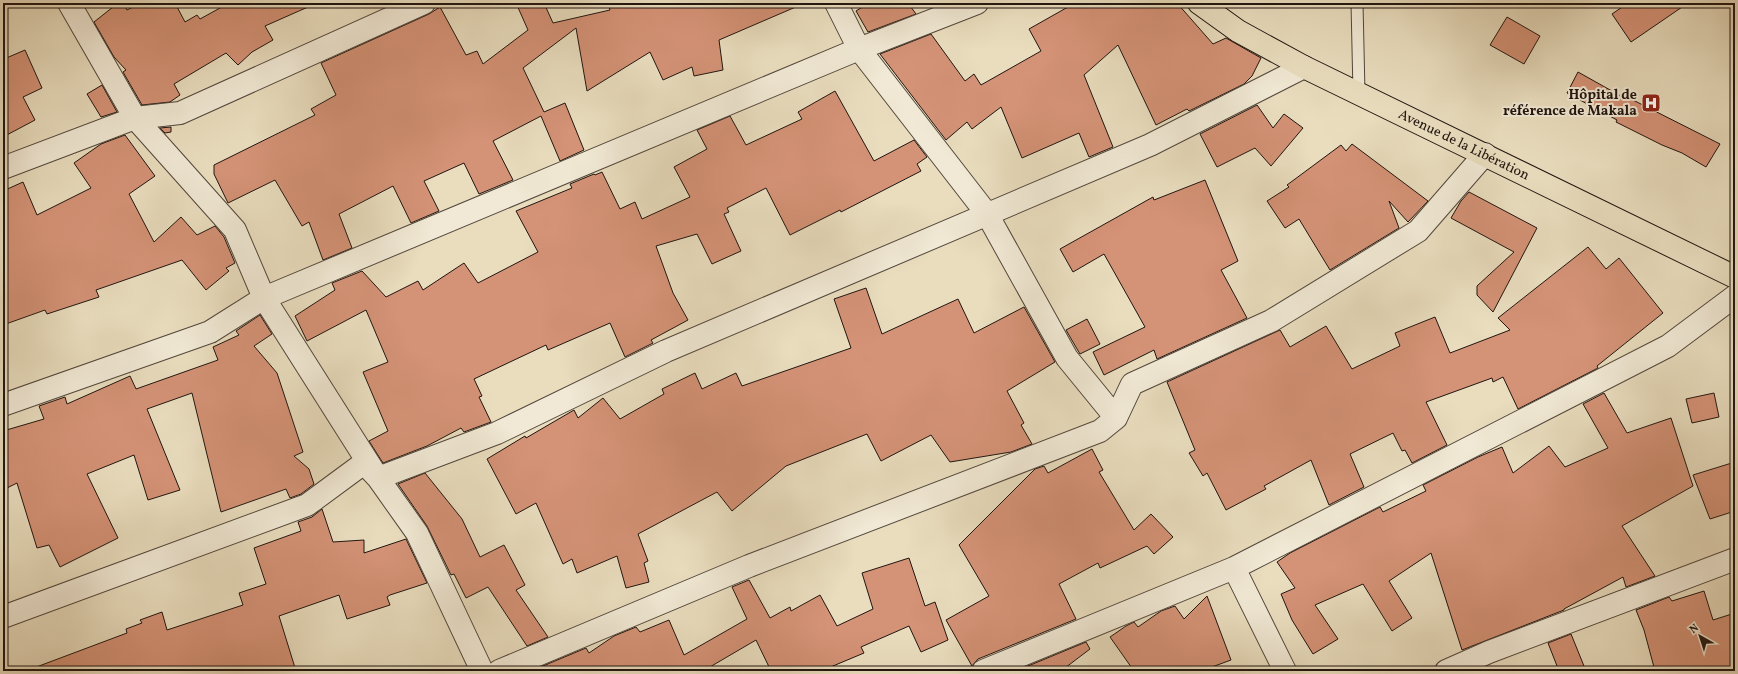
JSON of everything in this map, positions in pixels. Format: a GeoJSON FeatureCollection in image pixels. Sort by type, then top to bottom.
{"type":"FeatureCollection","features":[{"type":"Feature","properties":{"kind":"highway","name":"Avenue de la Libération"},"geometry":{"type":"LineString","coordinates":[[1199,3],[1238,31],[1304,67],[1735,277]]}},
{"type":"Feature","properties":{"kind":"street"},"geometry":{"type":"LineString","coordinates":[[70,3],[135,118],[235,230],[264,298],[378,478],[417,533],[482,671]]}},
{"type":"Feature","properties":{"kind":"street"},"geometry":{"type":"LineString","coordinates":[[3,168],[135,118],[180,113],[424,3]]}},
{"type":"Feature","properties":{"kind":"street"},"geometry":{"type":"LineString","coordinates":[[836,3],[859,49],[987,214],[1067,358],[1116,418]]}},
{"type":"Feature","properties":{"kind":"street"},"geometry":{"type":"LineString","coordinates":[[3,405],[210,332],[264,298],[859,49],[977,3]]}},
{"type":"Feature","properties":{"kind":"street"},"geometry":{"type":"LineString","coordinates":[[378,478],[497,433],[666,351],[1150,145],[1304,67]]}},
{"type":"Feature","properties":{"kind":"street"},"geometry":{"type":"LineString","coordinates":[[499,671],[750,566],[1100,431],[1116,418],[1132,384],[1271,320],[1418,231],[1485,154]]}},
{"type":"Feature","properties":{"kind":"street"},"geometry":{"type":"LineString","coordinates":[[984,671],[1234,568],[1668,346],[1735,296]]}},
{"type":"Feature","properties":{"kind":"street"},"geometry":{"type":"LineString","coordinates":[[3,617],[307,505],[364,463],[378,478]]}},
{"type":"Feature","properties":{"kind":"street"},"geometry":{"type":"LineString","coordinates":[[1446,671],[1496,649],[1735,559]]}},
{"type":"Feature","properties":{"kind":"street"},"geometry":{"type":"LineString","coordinates":[[1234,568],[1285,671]]}},
{"type":"Feature","properties":{"kind":"lane"},"geometry":{"type":"LineString","coordinates":[[1357,3],[1358,93]]}},
{"type":"Feature","properties":{"kind":"building"},"geometry":{"type":"Polygon","coordinates":[[[118,3],[123,3],[127,10],[141,3],[175,3],[185,22],[197,15],[200,19],[229,3],[317,3],[265,26],[273,40],[252,52],[238,65],[226,53],[174,84],[180,95],[170,102],[142,105],[123,72],[126,70],[114,57],[94,22],[118,3]]]}},
{"type":"Feature","properties":{"kind":"building"},"geometry":{"type":"Polygon","coordinates":[[[516,3],[544,3],[553,23],[610,10],[608,3],[805,3],[719,40],[723,70],[694,76],[692,67],[663,80],[650,52],[587,91],[576,28],[523,68],[544,112],[565,103],[584,150],[560,161],[541,116],[493,141],[513,180],[479,194],[464,163],[424,181],[439,211],[411,223],[393,186],[339,214],[352,248],[323,260],[309,222],[302,226],[275,180],[228,203],[214,174],[214,165],[315,115],[311,109],[336,95],[321,63],[429,14],[440,7],[466,55],[477,51],[483,64],[528,30],[516,3]]]}},
{"type":"Feature","properties":{"kind":"building"},"geometry":{"type":"Polygon","coordinates":[[[869,3],[908,3],[916,14],[868,32],[856,11],[869,3]]]}},
{"type":"Feature","properties":{"kind":"building"},"geometry":{"type":"Polygon","coordinates":[[[1075,3],[1177,3],[1213,44],[1226,38],[1261,58],[1252,76],[1244,84],[1189,111],[1187,109],[1156,125],[1118,45],[1084,75],[1113,147],[1089,157],[1079,133],[1022,158],[1001,107],[972,129],[967,122],[946,140],[880,54],[931,34],[965,81],[974,74],[981,85],[1041,51],[1029,29],[1075,3]]]}},
{"type":"Feature","properties":{"kind":"building"},"geometry":{"type":"Polygon","coordinates":[[[1628,3],[1688,3],[1631,42],[1612,14],[1628,3]]]}},
{"type":"Feature","properties":{"kind":"building"},"geometry":{"type":"Polygon","coordinates":[[[1507,17],[1540,36],[1524,64],[1490,45],[1507,17]]]}},
{"type":"Feature","properties":{"kind":"building"},"geometry":{"type":"Polygon","coordinates":[[[25,50],[42,88],[23,97],[35,120],[3,137],[3,58],[4,59],[25,50]]]}},
{"type":"Feature","properties":{"kind":"building"},"geometry":{"type":"Polygon","coordinates":[[[1578,72],[1628,100],[1629,98],[1720,144],[1706,167],[1682,153],[1662,145],[1616,122],[1617,120],[1567,93],[1578,72]]]}},
{"type":"Feature","properties":{"kind":"building"},"geometry":{"type":"Polygon","coordinates":[[[102,85],[117,112],[101,117],[87,94],[102,85]]]}},
{"type":"Feature","properties":{"kind":"building"},"geometry":{"type":"Polygon","coordinates":[[[835,91],[874,161],[914,140],[927,157],[917,164],[921,171],[841,212],[840,210],[790,235],[766,188],[727,208],[729,212],[724,214],[741,251],[712,264],[697,234],[656,246],[673,293],[688,320],[651,340],[653,343],[625,357],[610,323],[548,350],[546,345],[474,379],[482,396],[479,397],[491,422],[464,432],[461,428],[427,446],[383,463],[369,441],[388,431],[363,372],[388,362],[366,310],[307,341],[295,316],[335,290],[332,283],[362,271],[386,297],[418,281],[423,290],[464,263],[478,283],[538,252],[516,211],[572,188],[570,184],[602,172],[620,209],[635,202],[642,219],[690,197],[674,167],[707,149],[697,130],[730,116],[746,145],[802,119],[798,112],[835,91]]]}},
{"type":"Feature","properties":{"kind":"building"},"geometry":{"type":"Polygon","coordinates":[[[1257,105],[1273,128],[1284,114],[1303,128],[1271,166],[1255,148],[1217,167],[1200,134],[1257,105]]]}},
{"type":"Feature","properties":{"kind":"building"},"geometry":{"type":"Polygon","coordinates":[[[171,127],[171,132],[165,133],[160,128],[171,127]]]}},
{"type":"Feature","properties":{"kind":"building"},"geometry":{"type":"Polygon","coordinates":[[[125,135],[155,176],[129,194],[154,242],[181,217],[197,235],[215,226],[224,237],[235,263],[226,268],[229,271],[206,290],[182,260],[96,290],[99,297],[47,314],[45,310],[3,325],[3,191],[23,182],[37,215],[91,188],[74,163],[101,144],[125,135]]]}},
{"type":"Feature","properties":{"kind":"building"},"geometry":{"type":"Polygon","coordinates":[[[1352,144],[1428,201],[1408,222],[1389,201],[1399,228],[1330,270],[1299,219],[1285,228],[1267,201],[1289,187],[1287,185],[1341,145],[1346,151],[1352,144]]]}},
{"type":"Feature","properties":{"kind":"building"},"geometry":{"type":"Polygon","coordinates":[[[1205,180],[1238,261],[1221,270],[1247,318],[1157,359],[1154,350],[1104,375],[1093,352],[1145,327],[1104,254],[1073,272],[1060,249],[1153,197],[1154,200],[1205,180]]]}},
{"type":"Feature","properties":{"kind":"building"},"geometry":{"type":"Polygon","coordinates":[[[1469,192],[1537,228],[1493,312],[1477,295],[1477,286],[1514,252],[1451,218],[1461,201],[1469,192]]]}},
{"type":"Feature","properties":{"kind":"building"},"geometry":{"type":"Polygon","coordinates":[[[1588,247],[1606,269],[1619,258],[1663,313],[1597,366],[1598,368],[1518,409],[1503,377],[1493,382],[1492,378],[1426,402],[1447,445],[1412,463],[1405,450],[1402,451],[1393,433],[1350,454],[1364,487],[1329,505],[1311,460],[1264,486],[1266,489],[1226,510],[1207,473],[1203,476],[1189,453],[1195,450],[1167,382],[1280,330],[1290,347],[1326,326],[1352,369],[1400,346],[1395,333],[1435,317],[1450,353],[1510,330],[1498,318],[1588,247]]]}},
{"type":"Feature","properties":{"kind":"building"},"geometry":{"type":"Polygon","coordinates":[[[866,288],[882,334],[958,299],[974,333],[1024,307],[1055,362],[1007,391],[1024,423],[1021,425],[1032,444],[1011,452],[950,462],[931,435],[881,461],[867,434],[786,466],[732,511],[717,492],[638,534],[648,561],[644,563],[649,582],[626,588],[617,556],[577,573],[572,559],[563,564],[536,503],[516,514],[487,459],[525,436],[526,438],[574,410],[578,418],[603,398],[620,419],[664,394],[662,389],[695,373],[702,389],[736,373],[742,386],[851,348],[834,299],[866,288]]]}},
{"type":"Feature","properties":{"kind":"building"},"geometry":{"type":"Polygon","coordinates":[[[260,315],[272,334],[254,346],[277,373],[303,452],[294,456],[309,469],[314,484],[301,494],[290,498],[286,489],[221,512],[192,393],[147,409],[180,490],[148,500],[134,455],[87,474],[118,538],[60,567],[49,545],[37,548],[17,483],[3,490],[3,431],[44,419],[39,406],[65,397],[67,404],[130,376],[136,389],[218,360],[213,347],[239,335],[236,331],[260,315]]]}},
{"type":"Feature","properties":{"kind":"building"},"geometry":{"type":"Polygon","coordinates":[[[1087,319],[1100,344],[1080,354],[1066,330],[1087,319]]]}},
{"type":"Feature","properties":{"kind":"building"},"geometry":{"type":"Polygon","coordinates":[[[1604,393],[1627,433],[1671,418],[1693,486],[1622,526],[1655,576],[1626,587],[1623,577],[1564,610],[1462,650],[1431,553],[1389,581],[1412,618],[1392,631],[1363,584],[1315,605],[1338,639],[1313,654],[1292,620],[1281,594],[1295,588],[1277,562],[1290,553],[1380,507],[1383,512],[1426,491],[1423,485],[1478,457],[1502,447],[1513,473],[1549,446],[1565,467],[1608,448],[1583,404],[1604,393]]]}},
{"type":"Feature","properties":{"kind":"building"},"geometry":{"type":"Polygon","coordinates":[[[1714,393],[1719,417],[1692,423],[1686,399],[1714,393]]]}},
{"type":"Feature","properties":{"kind":"building"},"geometry":{"type":"Polygon","coordinates":[[[1092,449],[1103,470],[1099,472],[1134,530],[1151,514],[1173,537],[1154,554],[1147,546],[1100,568],[1098,563],[1059,584],[1076,619],[978,659],[972,666],[946,620],[989,596],[959,545],[1035,469],[1044,466],[1048,473],[1092,449]]]}},
{"type":"Feature","properties":{"kind":"building"},"geometry":{"type":"Polygon","coordinates":[[[1735,462],[1735,511],[1710,519],[1693,475],[1735,462]]]}},
{"type":"Feature","properties":{"kind":"building"},"geometry":{"type":"Polygon","coordinates":[[[425,473],[462,519],[480,557],[504,545],[525,585],[516,590],[548,637],[527,646],[488,587],[466,598],[454,574],[451,575],[427,526],[398,484],[425,473]]]}},
{"type":"Feature","properties":{"kind":"building"},"geometry":{"type":"Polygon","coordinates":[[[322,509],[333,542],[364,540],[364,553],[406,539],[427,583],[390,595],[387,597],[390,605],[347,619],[339,595],[279,616],[296,671],[32,671],[31,669],[127,633],[126,629],[142,623],[140,620],[162,612],[167,630],[243,605],[239,593],[266,584],[254,548],[301,531],[298,522],[312,517],[322,509]]]}},
{"type":"Feature","properties":{"kind":"building"},"geometry":{"type":"Polygon","coordinates":[[[909,558],[925,606],[935,602],[948,640],[921,652],[909,626],[861,647],[864,653],[821,671],[771,671],[756,640],[703,671],[531,671],[586,648],[589,653],[614,636],[636,627],[640,632],[669,620],[684,655],[747,619],[732,587],[749,580],[770,618],[790,607],[791,611],[820,595],[837,626],[873,609],[862,573],[909,558]]]}},
{"type":"Feature","properties":{"kind":"building"},"geometry":{"type":"Polygon","coordinates":[[[1704,591],[1713,620],[1735,613],[1735,671],[1655,671],[1644,630],[1636,610],[1669,597],[1672,601],[1704,591]]]}},
{"type":"Feature","properties":{"kind":"building"},"geometry":{"type":"Polygon","coordinates":[[[1207,596],[1231,660],[1201,671],[1134,671],[1110,637],[1134,622],[1138,627],[1161,611],[1175,606],[1184,619],[1207,596]]]}},
{"type":"Feature","properties":{"kind":"building"},"geometry":{"type":"Polygon","coordinates":[[[1571,634],[1586,671],[1559,671],[1548,643],[1571,634]]]}},
{"type":"Feature","properties":{"kind":"building"},"geometry":{"type":"Polygon","coordinates":[[[1086,642],[1090,649],[1061,671],[1016,671],[1086,642]]]}},
{"type":"Feature","properties":{"kind":"place","name":"Hôpital de référence de Makala"},"geometry":{"type":"Point","coordinates":[1651,103]}}]}
